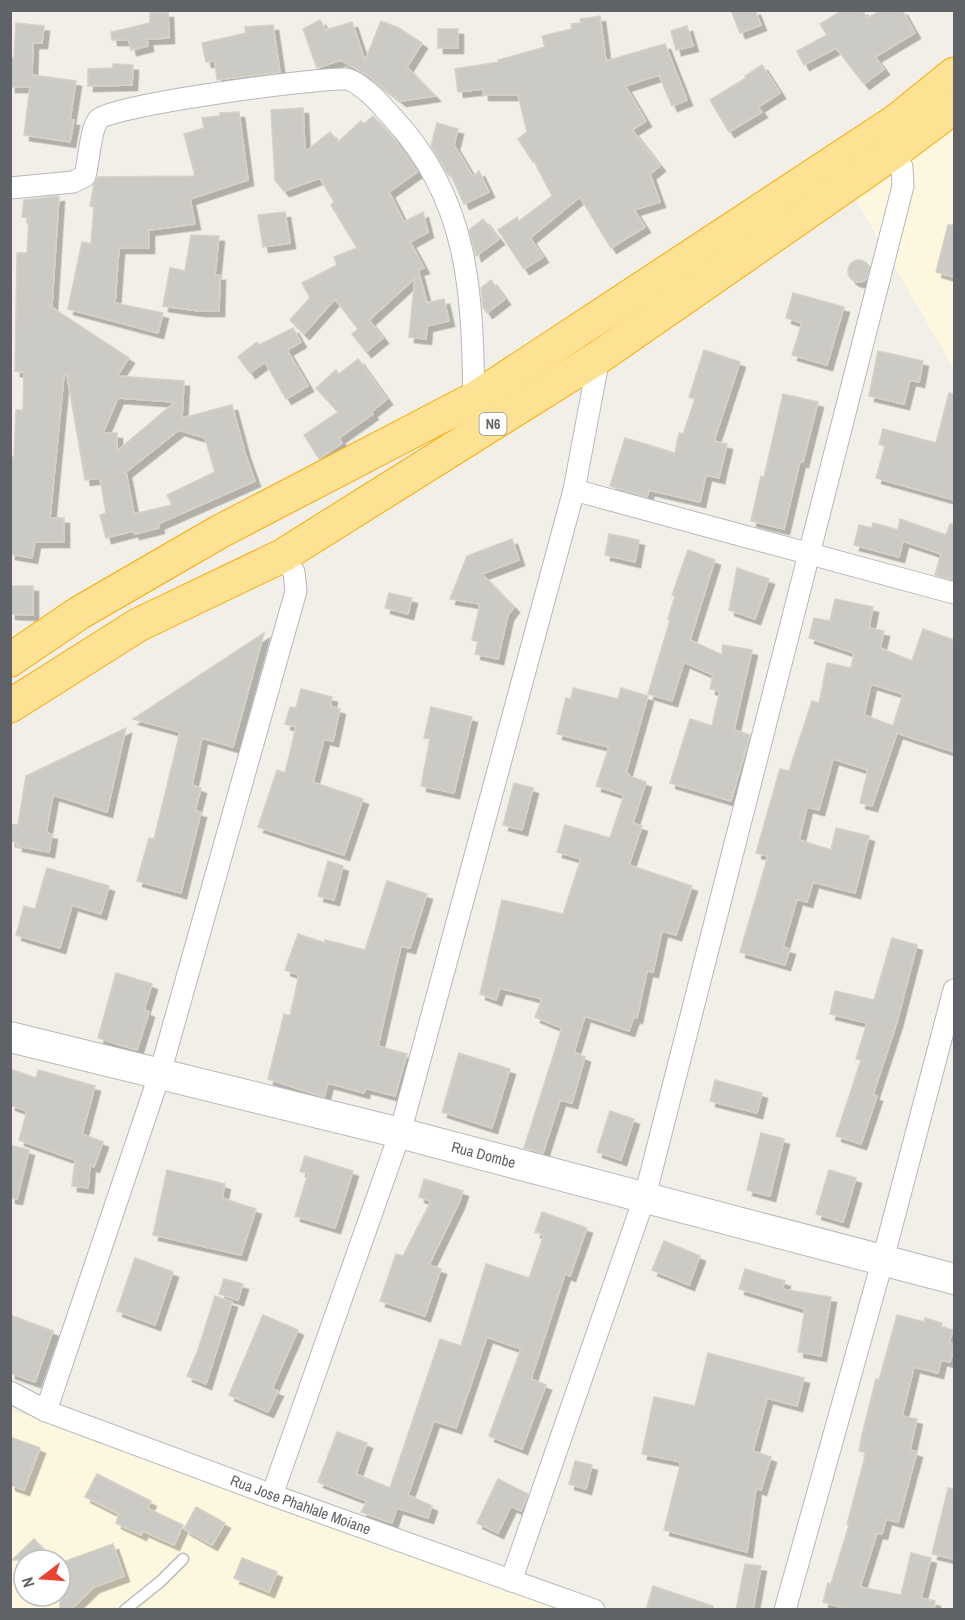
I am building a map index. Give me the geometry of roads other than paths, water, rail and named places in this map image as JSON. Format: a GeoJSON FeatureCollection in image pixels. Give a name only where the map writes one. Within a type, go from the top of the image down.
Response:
{"type":"FeatureCollection","features":[{"type":"Feature","properties":{"kind":"highway","name":"N6"},"geometry":{"type":"LineString","coordinates":[[10,660],[80,613],[219,532],[474,399],[896,121],[954,74]]}},
{"type":"Feature","properties":{"kind":"highway","name":"N6"},"geometry":{"type":"LineString","coordinates":[[10,706],[138,625],[282,556],[600,357],[894,152],[954,107]]}},
{"type":"Feature","properties":{"kind":"street"},"geometry":{"type":"LineString","coordinates":[[10,188],[73,182],[85,176],[90,160],[92,134],[98,119],[110,113],[152,104],[302,82],[348,79],[369,93],[408,134],[430,167],[451,212],[467,273],[472,320],[474,399]]}},
{"type":"Feature","properties":{"kind":"street"},"geometry":{"type":"LineString","coordinates":[[511,1581],[645,1196],[903,186],[902,167],[894,152]]}},
{"type":"Feature","properties":{"kind":"street"},"geometry":{"type":"LineString","coordinates":[[272,1495],[400,1133],[574,490],[600,357]]}},
{"type":"Feature","properties":{"kind":"street"},"geometry":{"type":"LineString","coordinates":[[574,490],[954,593]]}},
{"type":"Feature","properties":{"kind":"street"},"geometry":{"type":"LineString","coordinates":[[46,1410],[160,1073],[296,591],[294,572],[282,556]]}},
{"type":"Feature","properties":{"kind":"street"},"geometry":{"type":"LineString","coordinates":[[785,1610],[884,1259],[954,990]]}},
{"type":"Feature","properties":{"kind":"street","name":"Rua Dombe"},"geometry":{"type":"LineString","coordinates":[[10,1037],[400,1133],[954,1278]]}},
{"type":"Feature","properties":{"kind":"street","name":"Rua Jose Phahlale Moiane"},"geometry":{"type":"LineString","coordinates":[[10,1392],[46,1410],[272,1495],[594,1610]]}},
{"type":"Feature","properties":{"kind":"lane"},"geometry":{"type":"LineString","coordinates":[[125,1610],[161,1581],[183,1559]]}}]}
